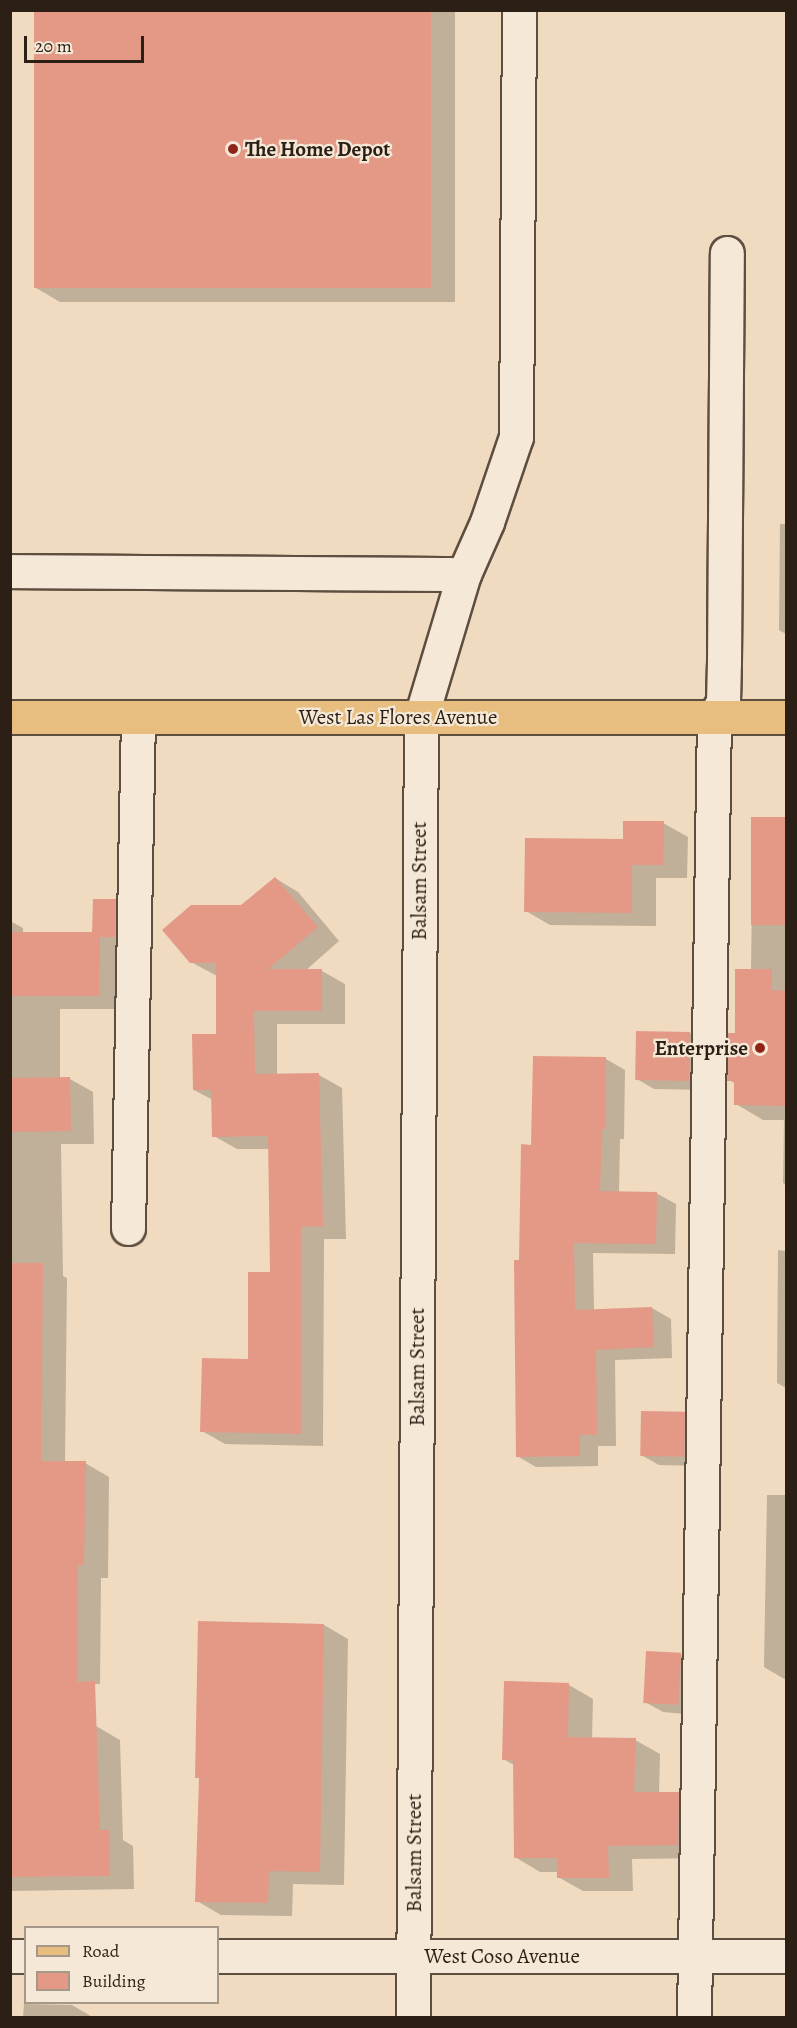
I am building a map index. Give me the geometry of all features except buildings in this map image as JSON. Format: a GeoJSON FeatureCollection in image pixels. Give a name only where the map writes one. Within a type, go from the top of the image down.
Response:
{"type":"FeatureCollection","features":[{"type":"Feature","properties":{"kind":"main road","name":"West Las Flores Avenue"},"geometry":{"type":"LineString","coordinates":[[10,717],[786,717]]}},
{"type":"Feature","properties":{"kind":"street","name":"Balsam Street"},"geometry":{"type":"LineString","coordinates":[[413,2018],[421,717],[464,574],[487,522],[516,437],[519,10]]}},
{"type":"Feature","properties":{"kind":"street"},"geometry":{"type":"LineString","coordinates":[[694,2018],[714,717],[723,702],[724,672],[727,253]]}},
{"type":"Feature","properties":{"kind":"street"},"geometry":{"type":"LineString","coordinates":[[10,571],[464,574]]}},
{"type":"Feature","properties":{"kind":"street"},"geometry":{"type":"LineString","coordinates":[[128,1228],[138,717]]}},
{"type":"Feature","properties":{"kind":"street","name":"West Coso Avenue"},"geometry":{"type":"LineString","coordinates":[[219,1956],[786,1956]]}},
{"type":"Feature","properties":{"kind":"place","name":"The Home Depot"},"geometry":{"type":"Point","coordinates":[233,149]}},
{"type":"Feature","properties":{"kind":"place","name":"Enterprise"},"geometry":{"type":"Point","coordinates":[760,1048]}}]}
